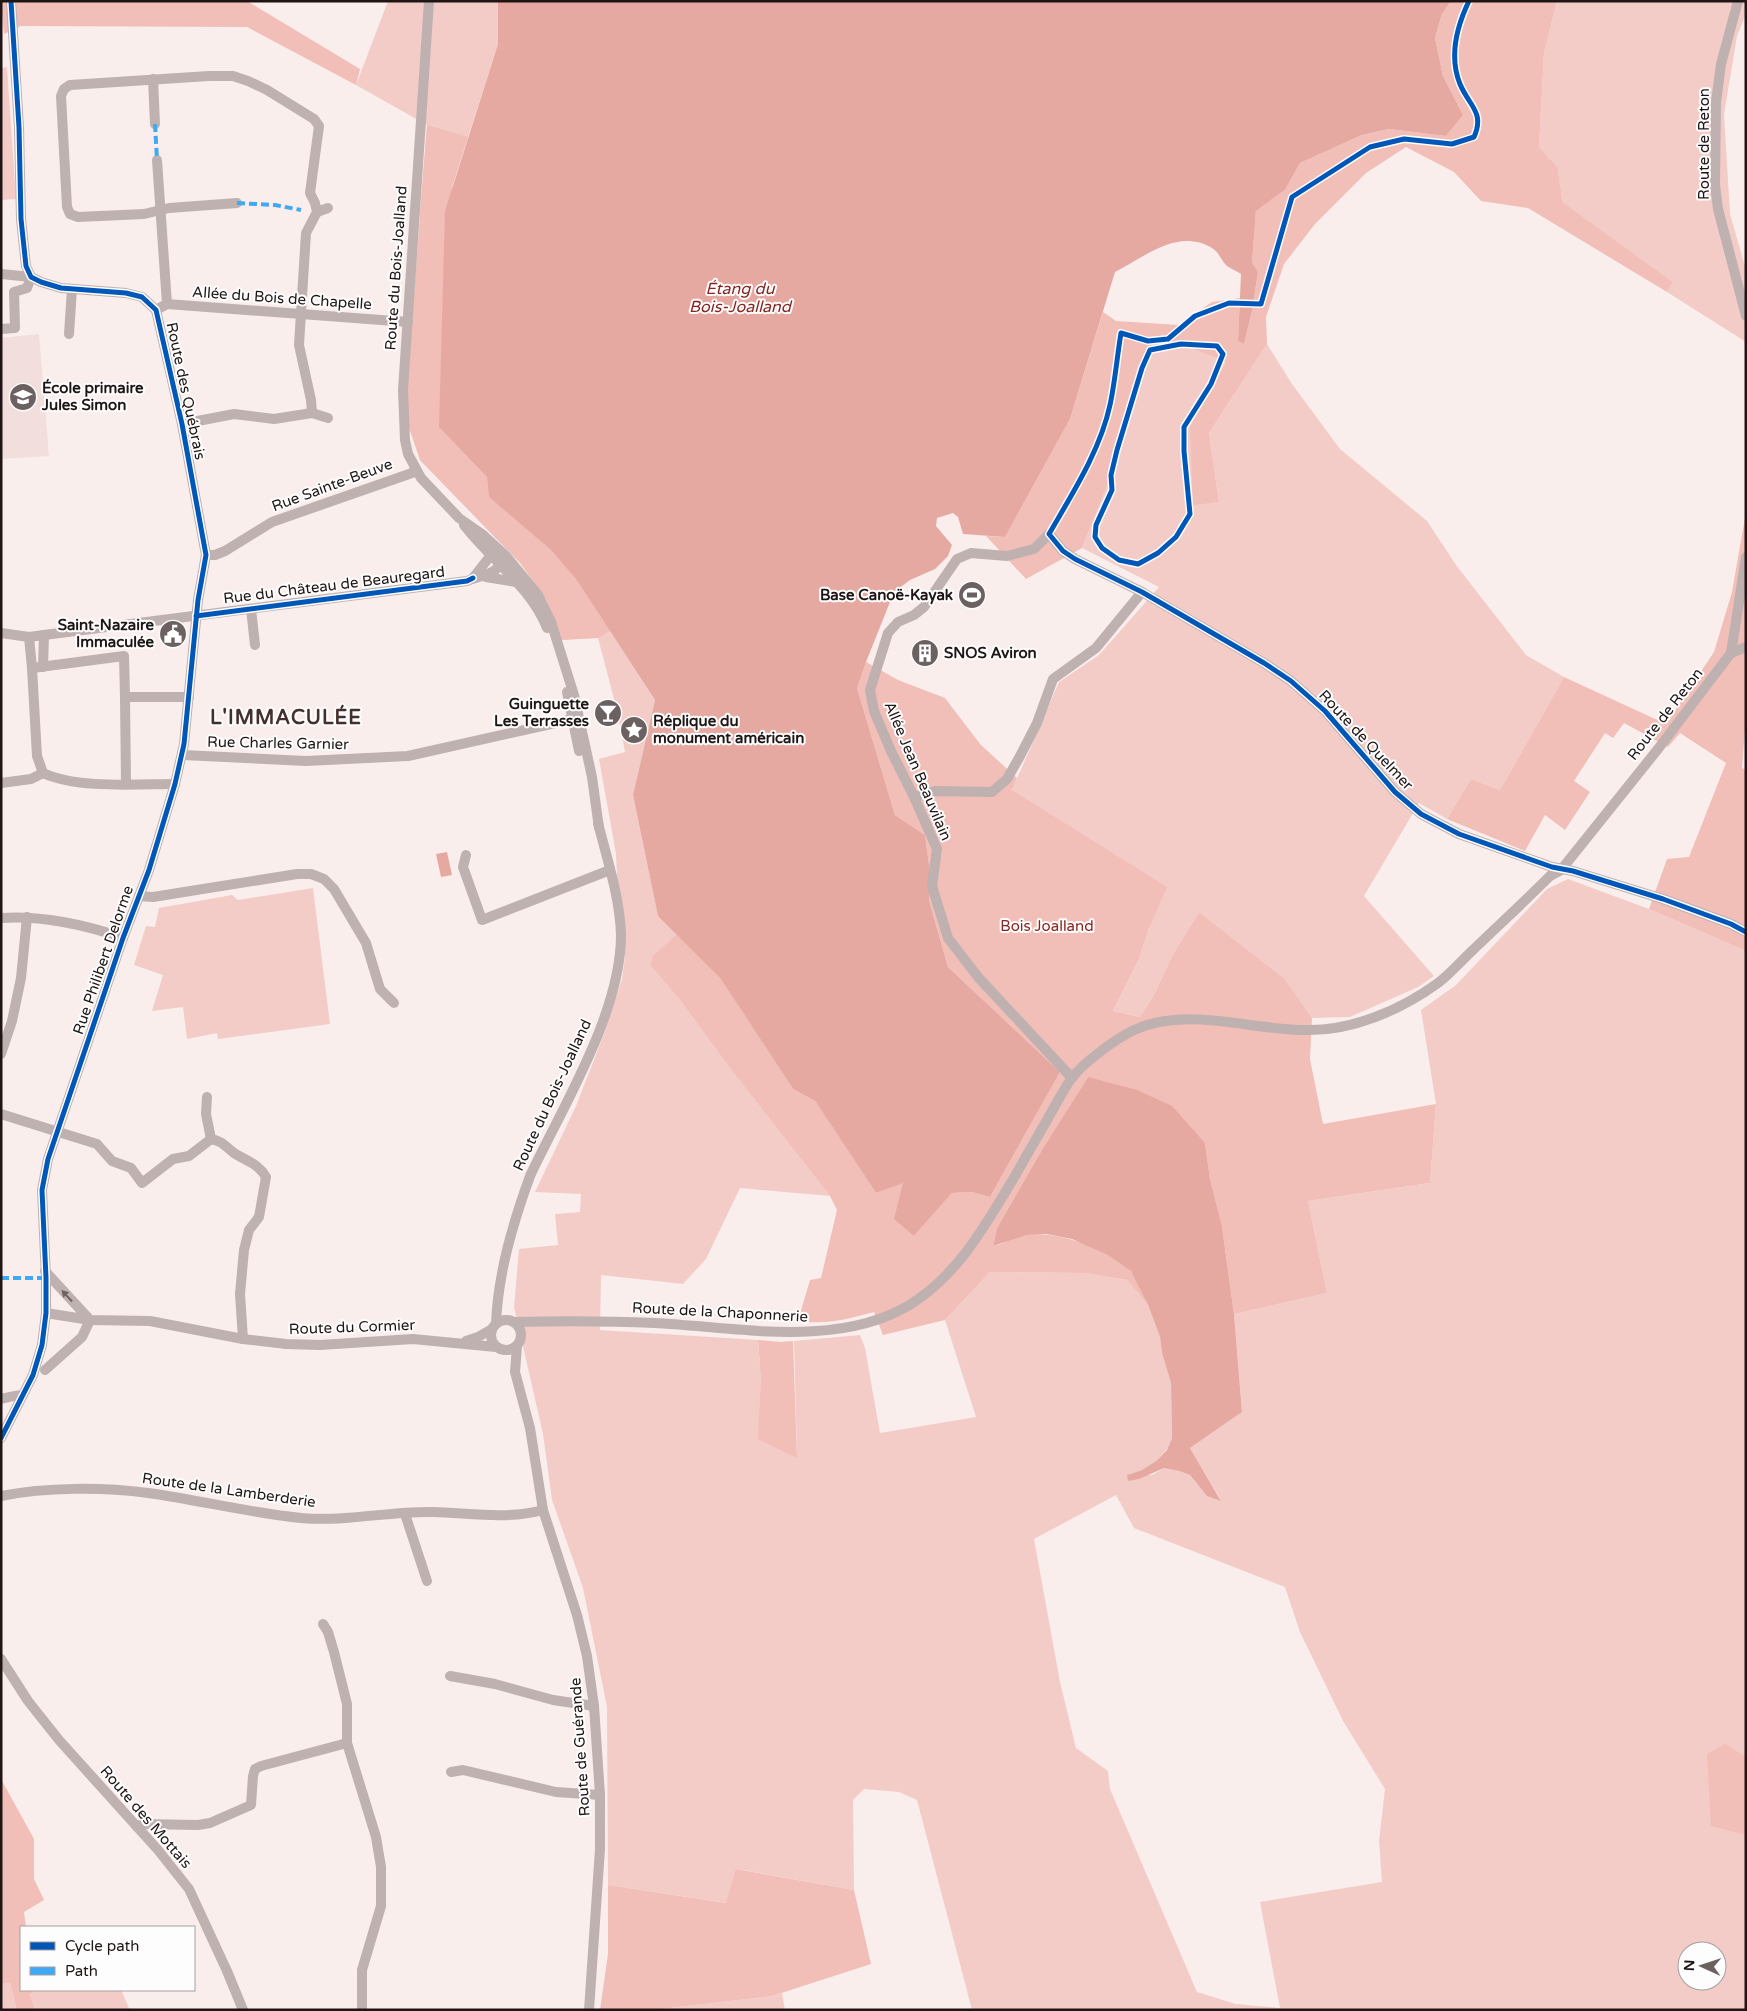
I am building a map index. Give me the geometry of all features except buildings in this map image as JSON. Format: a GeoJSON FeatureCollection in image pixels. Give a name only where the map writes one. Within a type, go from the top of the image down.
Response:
{"type":"FeatureCollection","features":[{"type":"Feature","properties":{"kind":"street"},"geometry":{"type":"LineString","coordinates":[[11,1],[19,127],[21,219],[26,266],[31,277],[27,288],[14,292]]}},
{"type":"Feature","properties":{"kind":"street","name":"Route du Bois-Joalland"},"geometry":{"type":"LineString","coordinates":[[429,1],[403,390],[403,422],[408,454],[415,469],[435,494],[492,556]]}},
{"type":"Feature","properties":{"kind":"street","name":"Route de Reton"},"geometry":{"type":"LineString","coordinates":[[1738,1],[1721,64],[1716,102],[1715,185],[1718,209],[1746,316]]}},
{"type":"Feature","properties":{"kind":"street"},"geometry":{"type":"LineString","coordinates":[[237,203],[169,208],[144,214],[78,217],[70,214],[66,207],[61,96],[64,89],[70,85],[233,76],[267,90],[314,119],[319,126],[310,194],[317,212],[306,233],[299,345],[312,413]]}},
{"type":"Feature","properties":{"kind":"street"},"geometry":{"type":"LineString","coordinates":[[154,79],[155,124]]}},
{"type":"Feature","properties":{"kind":"street"},"geometry":{"type":"LineString","coordinates":[[156,310],[167,304],[157,160]]}},
{"type":"Feature","properties":{"kind":"street"},"geometry":{"type":"LineString","coordinates":[[317,212],[328,208]]}},
{"type":"Feature","properties":{"kind":"street","name":"Route des Québrais"},"geometry":{"type":"LineString","coordinates":[[1,274],[31,277],[41,282],[72,289],[126,293],[142,298],[156,310],[182,424],[206,555],[196,616]]}},
{"type":"Feature","properties":{"kind":"street"},"geometry":{"type":"LineString","coordinates":[[1,329],[15,328],[14,276]]}},
{"type":"Feature","properties":{"kind":"street"},"geometry":{"type":"LineString","coordinates":[[70,334],[72,289]]}},
{"type":"Feature","properties":{"kind":"street","name":"Allée du Bois de Chapelle"},"geometry":{"type":"LineString","coordinates":[[167,304],[408,322]]}},
{"type":"Feature","properties":{"kind":"street"},"geometry":{"type":"LineString","coordinates":[[182,424],[234,414],[274,419],[312,413],[328,418]]}},
{"type":"Feature","properties":{"kind":"street","name":"Rue Sainte-Beuve"},"geometry":{"type":"LineString","coordinates":[[206,555],[215,555],[225,551],[272,522],[412,473],[415,469]]}},
{"type":"Feature","properties":{"kind":"street","name":"Route du Bois-Joalland"},"geometry":{"type":"LineString","coordinates":[[459,518],[482,534],[503,561],[538,595],[552,622],[574,695],[576,719],[617,903],[621,934],[618,970],[600,1030],[530,1176],[511,1235],[500,1285],[494,1327]]}},
{"type":"Feature","properties":{"kind":"street","name":"Route de Quelmer"},"geometry":{"type":"LineString","coordinates":[[1049,534],[1074,558],[1142,592],[1264,662],[1291,681],[1325,712],[1395,792],[1421,814],[1459,834],[1561,870],[1573,871],[1663,899],[1731,924],[1746,932]]}},
{"type":"Feature","properties":{"kind":"street","name":"Allée Jean Beauvilain"},"geometry":{"type":"LineString","coordinates":[[1049,534],[1034,549],[1007,556],[971,553],[957,559],[924,606],[914,615],[898,622],[888,633],[870,690],[874,712],[890,751],[914,797],[937,849],[932,886],[948,938],[978,977],[1072,1078]]}},
{"type":"Feature","properties":{"kind":"street"},"geometry":{"type":"LineString","coordinates":[[473,578],[492,556],[498,555],[503,561],[486,577]]}},
{"type":"Feature","properties":{"kind":"street","name":"Route de Reton"},"geometry":{"type":"LineString","coordinates":[[1072,1078],[1105,1048],[1133,1031],[1155,1023],[1179,1019],[1305,1030],[1337,1028],[1386,1012],[1414,999],[1440,982],[1550,876],[1561,870],[1658,749],[1731,652],[1746,557]]}},
{"type":"Feature","properties":{"kind":"street","name":"Rue du Château de Beauregard"},"geometry":{"type":"LineString","coordinates":[[1,633],[29,637],[467,581],[473,578],[486,577],[521,580]]}},
{"type":"Feature","properties":{"kind":"street"},"geometry":{"type":"LineString","coordinates":[[914,797],[935,791],[992,792],[1007,779],[1037,723],[1053,679],[1096,648],[1142,592]]}},
{"type":"Feature","properties":{"kind":"street"},"geometry":{"type":"LineString","coordinates":[[251,609],[255,645]]}},
{"type":"Feature","properties":{"kind":"street","name":"Rue Philibert Delorme"},"geometry":{"type":"LineString","coordinates":[[1,1438],[33,1374],[42,1345],[46,1313],[46,1271],[42,1190],[48,1159],[123,938],[149,870],[183,755],[196,616]]}},
{"type":"Feature","properties":{"kind":"street"},"geometry":{"type":"LineString","coordinates":[[44,635],[38,668],[36,756],[43,773],[53,778],[96,784],[175,784]]}},
{"type":"Feature","properties":{"kind":"street"},"geometry":{"type":"LineString","coordinates":[[29,637],[38,668]]}},
{"type":"Feature","properties":{"kind":"street"},"geometry":{"type":"LineString","coordinates":[[1731,652],[1746,648]]}},
{"type":"Feature","properties":{"kind":"street"},"geometry":{"type":"LineString","coordinates":[[38,668],[124,656],[126,783]]}},
{"type":"Feature","properties":{"kind":"street"},"geometry":{"type":"LineString","coordinates":[[125,697],[189,697]]}},
{"type":"Feature","properties":{"kind":"street","name":"Route du Bois-Joalland"},"geometry":{"type":"LineString","coordinates":[[576,719],[586,750],[599,828]]}},
{"type":"Feature","properties":{"kind":"street","name":"Rue Charles Garnier"},"geometry":{"type":"LineString","coordinates":[[183,755],[306,762],[408,756],[576,719]]}},
{"type":"Feature","properties":{"kind":"street"},"geometry":{"type":"LineString","coordinates":[[1,782],[31,779],[43,773]]}},
{"type":"Feature","properties":{"kind":"street"},"geometry":{"type":"LineString","coordinates":[[466,855],[463,867],[482,920],[610,870]]}},
{"type":"Feature","properties":{"kind":"street"},"geometry":{"type":"LineString","coordinates":[[138,896],[153,898],[297,874],[311,874],[324,879],[334,889],[366,943],[380,989],[394,1003]]}},
{"type":"Feature","properties":{"kind":"street"},"geometry":{"type":"LineString","coordinates":[[1,918],[27,917],[105,932],[123,938]]}},
{"type":"Feature","properties":{"kind":"street"},"geometry":{"type":"LineString","coordinates":[[1,1054],[12,1021],[21,978],[27,917]]}},
{"type":"Feature","properties":{"kind":"street","name":"Route de la Chaponnerie"},"geometry":{"type":"LineString","coordinates":[[511,1321],[654,1323],[786,1332],[823,1331],[854,1326],[886,1316],[909,1305],[935,1286],[954,1268],[996,1207],[1072,1078]]}},
{"type":"Feature","properties":{"kind":"street"},"geometry":{"type":"LineString","coordinates":[[207,1097],[206,1114],[210,1140]]}},
{"type":"Feature","properties":{"kind":"street"},"geometry":{"type":"LineString","coordinates":[[1,1114],[97,1144],[112,1161],[131,1168],[142,1183],[172,1159],[188,1156],[210,1140],[221,1141],[236,1154],[255,1163],[266,1176],[259,1218],[249,1230],[244,1250],[240,1294],[243,1339]]}},
{"type":"Feature","properties":{"kind":"street"},"geometry":{"type":"LineString","coordinates":[[45,1370],[82,1336],[90,1320],[46,1271]]}},
{"type":"Feature","properties":{"kind":"street","name":"Route du Bois-Joalland"},"geometry":{"type":"LineString","coordinates":[[500,1285],[504,1310],[511,1321]]}},
{"type":"Feature","properties":{"kind":"street","name":"Route du Cormier"},"geometry":{"type":"LineString","coordinates":[[46,1313],[90,1320],[150,1321],[243,1339],[286,1344],[320,1345],[413,1339],[462,1342],[499,1348]]}},
{"type":"Feature","properties":{"kind":"street"},"geometry":{"type":"LineString","coordinates":[[462,1342],[478,1337],[500,1321],[511,1321],[520,1328],[519,1342]]}},
{"type":"Feature","properties":{"kind":"street"},"geometry":{"type":"LineString","coordinates":[[494,1327],[491,1339],[499,1348],[512,1350],[526,1333],[548,1321]]}},
{"type":"Feature","properties":{"kind":"street","name":"Route de Guérande"},"geometry":{"type":"LineString","coordinates":[[515,1372],[519,1342]]}},
{"type":"Feature","properties":{"kind":"street","name":"Route de Guérande"},"geometry":{"type":"LineString","coordinates":[[499,1348],[515,1372],[530,1428],[543,1510],[577,1615],[587,1656],[594,1706],[600,1795],[600,1849],[589,2010]]}},
{"type":"Feature","properties":{"kind":"street"},"geometry":{"type":"LineString","coordinates":[[1,1399],[23,1396]]}},
{"type":"Feature","properties":{"kind":"street","name":"Route de la Lamberderie"},"geometry":{"type":"LineString","coordinates":[[1,1496],[27,1491],[105,1490],[146,1493],[303,1518],[432,1512],[509,1516],[543,1510]]}},
{"type":"Feature","properties":{"kind":"street"},"geometry":{"type":"LineString","coordinates":[[405,1514],[427,1581]]}},
{"type":"Feature","properties":{"kind":"street"},"geometry":{"type":"LineString","coordinates":[[323,1624],[328,1632],[347,1704],[347,1743],[376,1837],[381,1866],[381,1906],[362,1970],[362,2010]]}},
{"type":"Feature","properties":{"kind":"street","name":"Route des Mottais"},"geometry":{"type":"LineString","coordinates":[[1,1659],[28,1701],[59,1740],[158,1850],[189,1889],[243,2010]]}},
{"type":"Feature","properties":{"kind":"street"},"geometry":{"type":"LineString","coordinates":[[450,1676],[495,1684],[552,1700],[594,1706]]}},
{"type":"Feature","properties":{"kind":"street"},"geometry":{"type":"LineString","coordinates":[[137,1827],[142,1824],[198,1825],[210,1823],[251,1805],[253,1776],[256,1769],[261,1766],[347,1743]]}},
{"type":"Feature","properties":{"kind":"street"},"geometry":{"type":"LineString","coordinates":[[451,1772],[463,1770],[556,1792],[600,1795]]}},
{"type":"Feature","properties":{"kind":"shaded area"},"geometry":{"type":"Polygon","coordinates":[[[388,1],[498,1],[498,44],[452,187],[576,579],[655,700],[633,795],[658,915],[720,978],[653,957],[650,965],[680,1000],[732,1071],[830,1196],[740,1188],[706,1259],[683,1284],[601,1275],[600,1330],[758,1340],[761,1381],[797,1458],[794,1341],[860,1335],[865,1348],[880,1433],[976,1417],[945,1320],[990,1272],[1085,1273],[1127,1280],[1148,1305],[1160,1337],[1162,1353],[1171,1383],[1172,1438],[1167,1449],[1156,1461],[1142,1470],[1127,1475],[1152,1475],[1164,1468],[1179,1471],[1190,1475],[1198,1485],[1221,1500],[1190,1448],[1242,1412],[1234,1314],[1327,1293],[1308,1201],[1430,1183],[1436,1104],[1421,1010],[1456,985],[1547,889],[1568,879],[1649,909],[1746,951],[1746,2010],[972,2010],[917,1800],[899,1792],[864,1789],[853,1800],[854,1890],[737,1869],[727,1903],[608,1885],[607,1707],[583,1588],[552,1500],[543,1434],[514,1307],[519,1249],[558,1245],[555,1214],[580,1212],[581,1194],[535,1192],[576,1106],[604,1034],[622,979],[625,957],[614,881],[617,874],[616,854],[599,759],[625,752],[618,714],[598,638],[559,640],[547,601],[521,564],[420,460],[420,210],[427,125],[356,85],[388,1]],[[1116,1495],[1034,1539],[1060,1682],[1076,1748],[1108,1771],[1110,1789],[1197,1992],[1236,2004],[1280,2008],[1260,1902],[1382,1882],[1379,1841],[1385,1789],[1343,1721],[1300,1632],[1285,1587],[1134,1528],[1116,1495]]]}},
{"type":"Feature","properties":{"kind":"shaded area"},"geometry":{"type":"Polygon","coordinates":[[[1557,1],[1746,1],[1746,14],[1737,36],[1724,114],[1730,214],[1746,270],[1746,342],[1667,292],[1673,282],[1561,202],[1558,168],[1539,147],[1544,53],[1557,1]]]}},
{"type":"Feature","properties":{"kind":"shaded area"},"geometry":{"type":"Polygon","coordinates":[[[7,67],[16,199],[1,200],[1,68],[7,67]]]}},
{"type":"Feature","properties":{"kind":"shaded area","name":"École primaire Jules Simon"},"geometry":{"type":"Polygon","coordinates":[[[39,334],[49,456],[1,459],[1,338],[39,334]]]}},
{"type":"Feature","properties":{"kind":"shaded area"},"geometry":{"type":"Polygon","coordinates":[[[1267,344],[1292,384],[1340,449],[1427,521],[1456,565],[1526,655],[1564,677],[1500,790],[1471,779],[1447,819],[1419,803],[1364,896],[1434,976],[1418,987],[1350,1017],[1312,1018],[1285,979],[1199,912],[1173,954],[1155,993],[1140,1017],[1113,1011],[1139,959],[1149,928],[1012,790],[1059,682],[1099,655],[1159,587],[1082,548],[1115,466],[1150,349],[1183,345],[1226,362],[1190,426],[1219,502],[1209,433],[1267,344]]]}},
{"type":"Feature","properties":{"kind":"shaded area"},"geometry":{"type":"Polygon","coordinates":[[[313,888],[330,1024],[218,1039],[217,1033],[187,1039],[183,1007],[152,1011],[163,975],[134,965],[146,926],[155,927],[159,908],[232,895],[238,900],[313,888]]]}},
{"type":"Feature","properties":{"kind":"shaded area"},"geometry":{"type":"Polygon","coordinates":[[[10,1983],[17,2010],[1,2010],[1,1984],[10,1983]]]}},
{"type":"Feature","properties":{"kind":"shaded area"},"geometry":{"type":"Polygon","coordinates":[[[34,1991],[121,1991],[130,2010],[35,2010],[30,1994],[34,1991]]]}},
{"type":"Feature","properties":{"kind":"shaded area"},"geometry":{"type":"Polygon","coordinates":[[[782,1993],[785,2010],[652,2010],[772,1996],[782,1993]]]}},
{"type":"Feature","properties":{"kind":"green space"},"geometry":{"type":"Polygon","coordinates":[[[1,1],[247,1],[360,69],[356,85],[247,27],[21,26],[4,34],[1,1]]]}},
{"type":"Feature","properties":{"kind":"green space"},"geometry":{"type":"Polygon","coordinates":[[[1451,1],[1557,1],[1544,53],[1539,147],[1558,168],[1562,202],[1673,282],[1667,292],[1528,208],[1481,201],[1454,172],[1406,147],[1366,173],[1315,224],[1284,264],[1266,317],[1267,344],[1209,433],[1219,502],[1193,505],[1190,426],[1226,362],[1183,345],[1151,349],[1115,466],[1082,548],[1026,579],[986,536],[1005,537],[1070,419],[1103,312],[1116,321],[1179,325],[1212,302],[1240,298],[1238,341],[1244,344],[1252,311],[1258,272],[1252,262],[1256,211],[1285,190],[1300,163],[1362,135],[1389,129],[1446,136],[1463,115],[1443,76],[1435,38],[1442,14],[1451,1]]]}},
{"type":"Feature","properties":{"kind":"green space"},"geometry":{"type":"Polygon","coordinates":[[[427,125],[468,137],[452,187],[439,427],[487,477],[489,497],[551,550],[576,579],[610,631],[598,638],[559,640],[547,601],[521,564],[420,460],[408,425],[408,372],[427,125]]]}},
{"type":"Feature","properties":{"kind":"green space"},"geometry":{"type":"Polygon","coordinates":[[[1746,512],[1746,716],[1742,768],[1746,770],[1746,951],[1649,909],[1667,859],[1689,857],[1726,763],[1680,733],[1668,747],[1624,723],[1613,738],[1605,733],[1574,781],[1590,792],[1565,830],[1545,815],[1525,851],[1447,819],[1471,779],[1500,790],[1564,677],[1666,724],[1714,652],[1732,592],[1746,512]]]}},
{"type":"Feature","properties":{"kind":"green space","name":"Bois Joalland"},"geometry":{"type":"Polygon","coordinates":[[[866,662],[898,680],[945,698],[980,744],[1017,778],[1012,790],[1167,887],[1149,928],[1139,959],[1113,1011],[1140,1017],[1155,993],[1173,954],[1199,912],[1285,979],[1312,1018],[1310,1059],[1323,1124],[1436,1104],[1430,1183],[1308,1201],[1327,1293],[1234,1314],[1222,1226],[1210,1179],[1205,1143],[1088,1077],[1043,1148],[997,1228],[993,1246],[1022,1236],[1038,1234],[1067,1238],[1096,1248],[1121,1262],[1130,1270],[1138,1282],[1148,1305],[1127,1280],[1085,1273],[990,1272],[945,1320],[883,1335],[874,1312],[828,1322],[798,1321],[810,1280],[821,1278],[837,1210],[830,1196],[732,1071],[680,1000],[650,965],[653,956],[677,934],[720,978],[793,1089],[815,1101],[876,1193],[904,1182],[914,1236],[952,1193],[972,1192],[990,1197],[1060,1072],[948,967],[929,900],[929,864],[925,835],[895,815],[857,688],[866,662]]]}},
{"type":"Feature","properties":{"kind":"green space"},"geometry":{"type":"Polygon","coordinates":[[[758,1340],[793,1341],[797,1458],[758,1439],[761,1381],[758,1340]]]}},
{"type":"Feature","properties":{"kind":"green space"},"geometry":{"type":"Polygon","coordinates":[[[1725,1744],[1746,1757],[1746,1835],[1711,1826],[1707,1754],[1725,1744]]]}},
{"type":"Feature","properties":{"kind":"green space"},"geometry":{"type":"Polygon","coordinates":[[[1,1779],[34,1839],[34,1879],[44,1900],[24,1912],[26,1926],[20,1926],[20,1991],[34,1991],[30,1994],[35,2010],[17,2010],[10,1983],[1,1984],[1,1779]]]}},
{"type":"Feature","properties":{"kind":"green space"},"geometry":{"type":"Polygon","coordinates":[[[736,1869],[854,1890],[871,1964],[772,1996],[652,2010],[600,2010],[608,1954],[608,1885],[726,1903],[736,1869]]]}},
{"type":"Feature","properties":{"kind":"water","name":"Étang du Bois-Joalland"},"geometry":{"type":"Polygon","coordinates":[[[498,1],[1451,1],[1442,14],[1435,38],[1443,76],[1463,115],[1446,136],[1389,129],[1362,135],[1300,163],[1285,190],[1256,211],[1252,262],[1258,272],[1252,311],[1244,344],[1238,341],[1241,274],[1227,266],[1212,248],[1187,241],[1162,246],[1115,272],[1070,419],[1005,537],[963,534],[958,517],[953,513],[937,518],[936,526],[952,545],[948,556],[935,569],[910,580],[894,592],[857,688],[895,815],[925,835],[929,864],[929,900],[948,967],[1060,1072],[990,1197],[972,1192],[952,1193],[914,1236],[894,1219],[903,1183],[876,1193],[815,1101],[793,1089],[720,978],[658,916],[633,795],[655,700],[576,579],[551,550],[489,497],[487,477],[439,427],[445,211],[498,44],[498,1]]]}},
{"type":"Feature","properties":{"kind":"water"},"geometry":{"type":"Polygon","coordinates":[[[447,852],[452,875],[441,877],[436,854],[447,852]]]}},
{"type":"Feature","properties":{"kind":"water"},"geometry":{"type":"Polygon","coordinates":[[[1088,1077],[1137,1090],[1172,1106],[1205,1143],[1210,1179],[1222,1226],[1234,1314],[1242,1412],[1190,1448],[1221,1501],[1207,1496],[1190,1475],[1179,1471],[1164,1468],[1139,1479],[1128,1481],[1127,1475],[1142,1470],[1156,1461],[1167,1450],[1172,1438],[1171,1383],[1162,1353],[1160,1337],[1148,1305],[1131,1271],[1108,1255],[1072,1239],[1046,1234],[1027,1235],[993,1246],[997,1228],[1043,1148],[1088,1077]]]}},
{"type":"Feature","properties":{"kind":"marked path"},"geometry":{"type":"LineString","coordinates":[[155,124],[157,160]]}},
{"type":"Feature","properties":{"kind":"marked path"},"geometry":{"type":"LineString","coordinates":[[237,203],[275,205],[301,210]]}},
{"type":"Feature","properties":{"kind":"marked path"},"geometry":{"type":"LineString","coordinates":[[1,1278],[46,1278]]}},
{"type":"Feature","properties":{"kind":"cycle path"},"geometry":{"type":"LineString","coordinates":[[1,1438],[33,1375],[42,1345],[46,1313],[42,1190],[48,1159],[123,938],[149,870],[175,784],[184,744],[198,600],[206,555],[182,424],[156,310],[142,297],[126,293],[61,288],[41,282],[31,277],[26,266],[21,219],[19,127],[11,1]]}},
{"type":"Feature","properties":{"kind":"cycle path"},"geometry":{"type":"LineString","coordinates":[[1469,1],[1458,31],[1455,63],[1460,84],[1477,115],[1478,121],[1474,137],[1452,144],[1404,139],[1370,147],[1292,197],[1261,304],[1229,303],[1195,316],[1168,339],[1148,341],[1121,333],[1110,405],[1099,439],[1076,488],[1049,534],[1063,551],[1075,559],[1142,592],[1264,663],[1291,681],[1325,711],[1395,792],[1421,814],[1459,834],[1552,867],[1573,871],[1663,899],[1731,924],[1746,932]]}},
{"type":"Feature","properties":{"kind":"cycle path"},"geometry":{"type":"LineString","coordinates":[[1181,344],[1217,346],[1223,354],[1211,384],[1184,427],[1184,451],[1190,514],[1176,537],[1158,553],[1138,564],[1119,560],[1102,548],[1095,537],[1096,525],[1112,490],[1111,475],[1117,450],[1142,368],[1150,350],[1181,344]]}},
{"type":"Feature","properties":{"kind":"cycle path"},"geometry":{"type":"LineString","coordinates":[[196,616],[467,581],[473,578]]}},
{"type":"Feature","properties":{"kind":"place","name":"École primaire Jules Simon"},"geometry":{"type":"Point","coordinates":[23,397]}},
{"type":"Feature","properties":{"kind":"place","name":"Base Canoë-Kayak"},"geometry":{"type":"Point","coordinates":[972,595]}},
{"type":"Feature","properties":{"kind":"place","name":"Saint-Nazaire Immaculée"},"geometry":{"type":"Point","coordinates":[173,634]}},
{"type":"Feature","properties":{"kind":"place","name":"SNOS Aviron"},"geometry":{"type":"Point","coordinates":[925,653]}},
{"type":"Feature","properties":{"kind":"place","name":"Guinguette Les Terrasses"},"geometry":{"type":"Point","coordinates":[608,713]}},
{"type":"Feature","properties":{"kind":"place","name":"Réplique du monument américain"},"geometry":{"type":"Point","coordinates":[634,730]}},
{"type":"Feature","properties":{"kind":"district","name":"L'IMMACULÉE"},"geometry":{"type":"Point","coordinates":[286,717]}}]}
